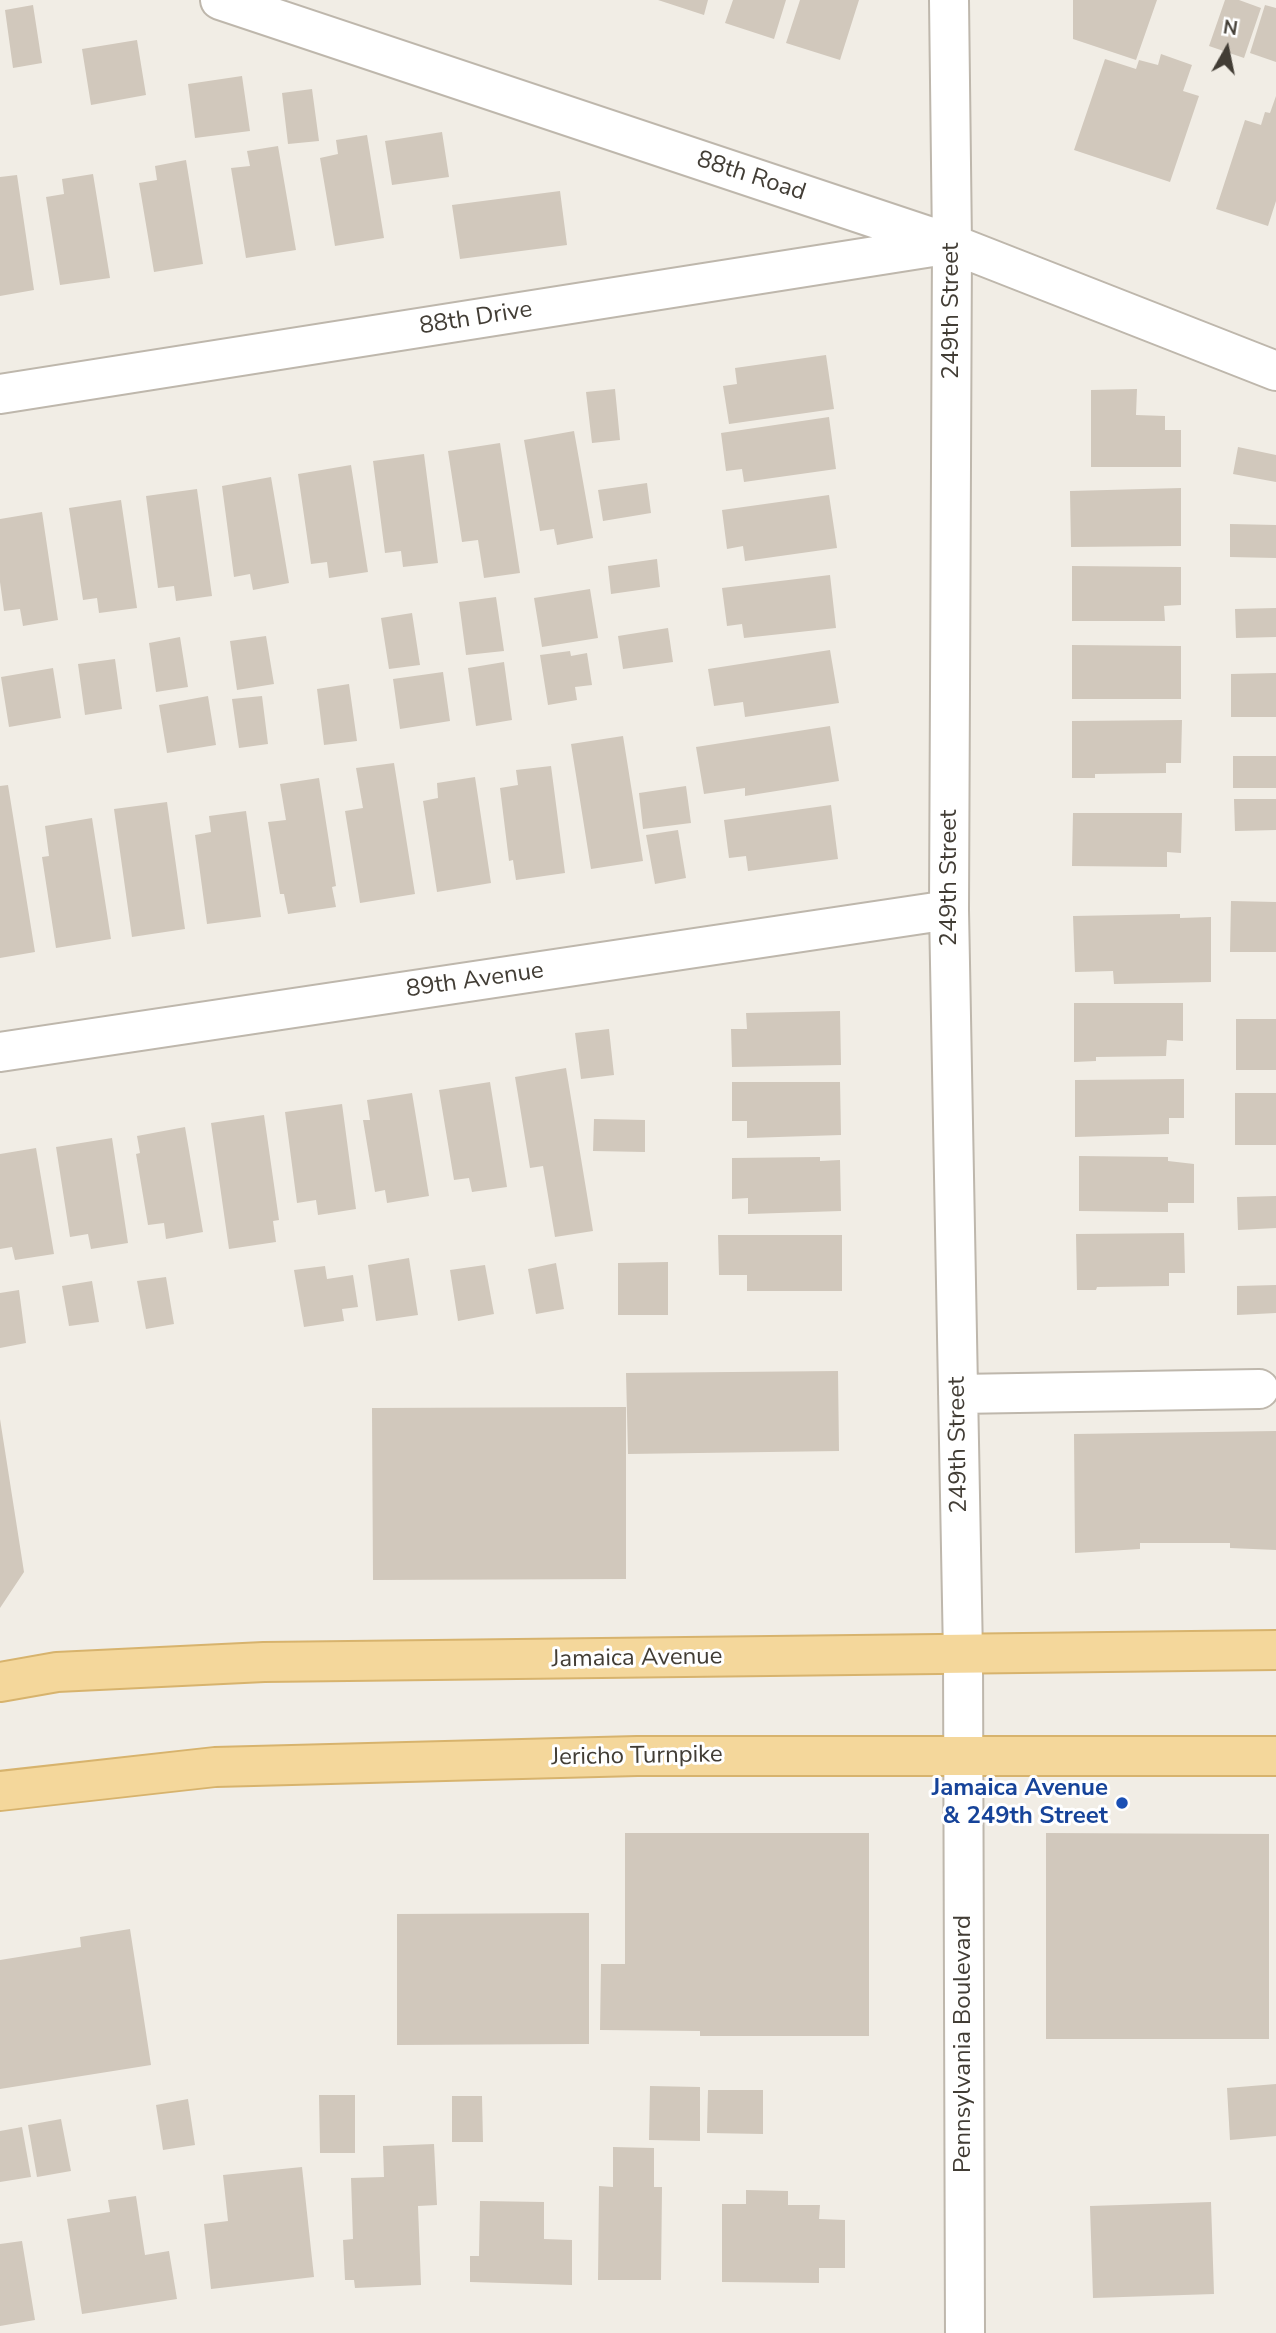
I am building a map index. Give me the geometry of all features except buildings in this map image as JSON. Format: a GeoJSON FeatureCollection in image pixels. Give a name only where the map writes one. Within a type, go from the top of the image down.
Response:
{"type":"FeatureCollection","features":[{"type":"Feature","properties":{"kind":"main road","name":"Jamaica Avenue"},"geometry":{"type":"LineString","coordinates":[[0,1682],[57,1672],[264,1662],[963,1656],[1276,1650]]}},
{"type":"Feature","properties":{"kind":"main road","name":"Jericho Turnpike"},"geometry":{"type":"LineString","coordinates":[[0,1791],[215,1767],[637,1756],[1276,1756]]}},
{"type":"Feature","properties":{"kind":"street","name":"88th Road"},"geometry":{"type":"LineString","coordinates":[[220,0],[952,244],[1276,371]]}},
{"type":"Feature","properties":{"kind":"street","name":"249th Street"},"geometry":{"type":"LineString","coordinates":[[949,0],[952,244],[949,910],[964,1756]]}},
{"type":"Feature","properties":{"kind":"street","name":"88th Drive"},"geometry":{"type":"LineString","coordinates":[[0,394],[952,244]]}},
{"type":"Feature","properties":{"kind":"street","name":"89th Avenue"},"geometry":{"type":"LineString","coordinates":[[0,1052],[949,910]]}},
{"type":"Feature","properties":{"kind":"street"},"geometry":{"type":"LineString","coordinates":[[958,1394],[1259,1389]]}},
{"type":"Feature","properties":{"kind":"street","name":"Pennsylvania Boulevard"},"geometry":{"type":"LineString","coordinates":[[964,1756],[965,2333]]}},
{"type":"Feature","properties":{"kind":"place","name":"Jamaica Avenue & 249th Street"},"geometry":{"type":"Point","coordinates":[1122,1803]}}]}
